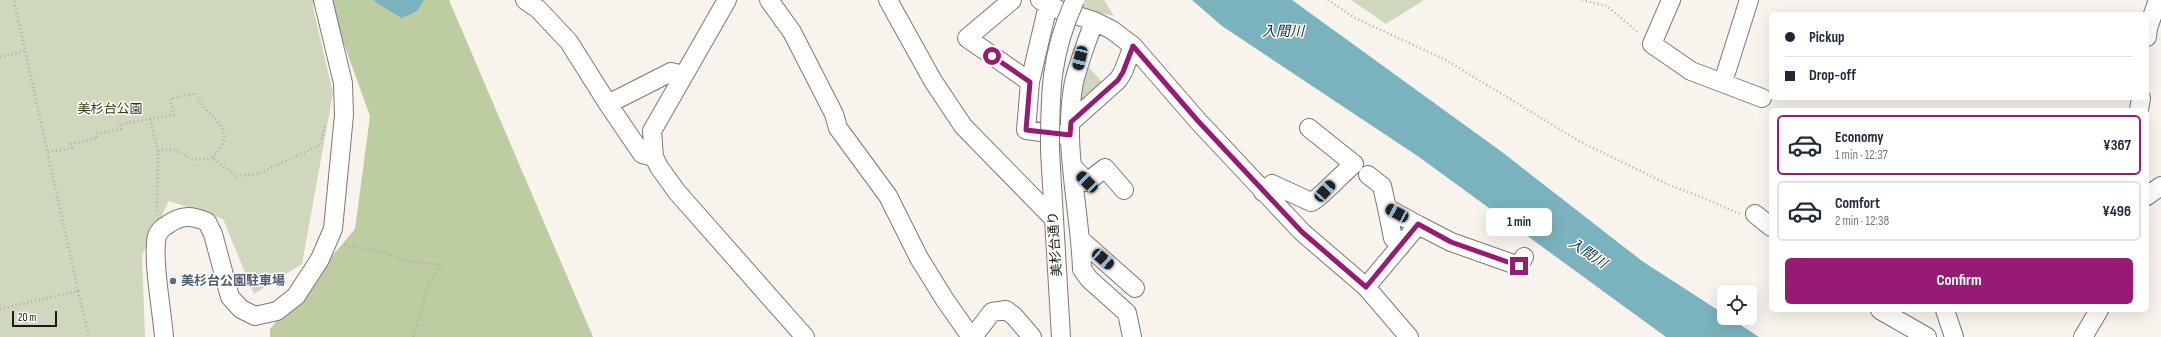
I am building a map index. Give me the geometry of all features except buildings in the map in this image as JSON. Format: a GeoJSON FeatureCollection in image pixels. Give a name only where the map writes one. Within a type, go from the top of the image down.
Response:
{"type":"FeatureCollection","features":[{"type":"Feature","properties":{"kind":"street"},"geometry":{"type":"LineString","coordinates":[[164,337],[156,250],[157,234],[164,226],[179,217],[190,216],[207,222],[213,234],[230,297],[241,309],[255,316],[277,311],[296,296],[320,259],[333,229],[344,115],[343,83],[322,0]]}},
{"type":"Feature","properties":{"kind":"street"},"geometry":{"type":"LineString","coordinates":[[524,0],[538,9],[569,42],[642,154],[654,157]]}},
{"type":"Feature","properties":{"kind":"street"},"geometry":{"type":"LineString","coordinates":[[727,0],[652,131],[654,157],[659,167],[677,192],[805,337]]}},
{"type":"Feature","properties":{"kind":"street"},"geometry":{"type":"LineString","coordinates":[[770,0],[792,32],[834,114],[838,128],[888,196],[919,258],[945,300],[972,337],[992,312],[1006,310],[1014,316],[1032,337]]}},
{"type":"Feature","properties":{"kind":"street"},"geometry":{"type":"LineString","coordinates":[[888,0],[933,81],[959,121],[1053,218]]}},
{"type":"Feature","properties":{"kind":"street"},"geometry":{"type":"LineString","coordinates":[[1012,0],[967,38],[1030,82]]}},
{"type":"Feature","properties":{"kind":"street","name":"美杉台通り"},"geometry":{"type":"LineString","coordinates":[[1061,337],[1053,218],[1050,151],[1050,98],[1054,60],[1065,24],[1075,0]]}},
{"type":"Feature","properties":{"kind":"street"},"geometry":{"type":"LineString","coordinates":[[1671,0],[1652,44],[1691,71],[1762,98]]}},
{"type":"Feature","properties":{"kind":"street"},"geometry":{"type":"LineString","coordinates":[[1723,82],[1749,0]]}},
{"type":"Feature","properties":{"kind":"street"},"geometry":{"type":"LineString","coordinates":[[2149,25],[2158,0]]}},
{"type":"Feature","properties":{"kind":"street"},"geometry":{"type":"LineString","coordinates":[[1133,46],[1123,72],[1118,80],[1071,128],[1026,130],[1030,82],[1044,3],[1094,21],[1112,30],[1133,46],[1198,121],[1302,232],[1366,287],[1408,337]]}},
{"type":"Feature","properties":{"kind":"street"},"geometry":{"type":"LineString","coordinates":[[1094,21],[1080,58],[1075,78],[1071,128],[1073,167],[1081,240],[1082,269],[1089,279],[1127,313],[1132,337]]}},
{"type":"Feature","properties":{"kind":"street"},"geometry":{"type":"LineString","coordinates":[[608,104],[671,72],[683,75]]}},
{"type":"Feature","properties":{"kind":"street"},"geometry":{"type":"LineString","coordinates":[[1263,192],[1272,184],[1311,202],[1316,201],[1334,181],[1354,164],[1309,128]]}},
{"type":"Feature","properties":{"kind":"street"},"geometry":{"type":"LineString","coordinates":[[1073,167],[1087,182],[1105,168],[1124,190]]}},
{"type":"Feature","properties":{"kind":"street"},"geometry":{"type":"LineString","coordinates":[[1368,175],[1382,186],[1393,238],[1400,247]]}},
{"type":"Feature","properties":{"kind":"street"},"geometry":{"type":"LineString","coordinates":[[2149,195],[2161,186]]}},
{"type":"Feature","properties":{"kind":"street"},"geometry":{"type":"LineString","coordinates":[[1387,208],[1418,224],[1454,235],[1519,266],[1524,256]]}},
{"type":"Feature","properties":{"kind":"street"},"geometry":{"type":"LineString","coordinates":[[1755,214],[1769,225]]}},
{"type":"Feature","properties":{"kind":"street"},"geometry":{"type":"LineString","coordinates":[[1366,287],[1418,224]]}},
{"type":"Feature","properties":{"kind":"street"},"geometry":{"type":"LineString","coordinates":[[1081,240],[1136,288]]}},
{"type":"Feature","properties":{"kind":"street"},"geometry":{"type":"LineString","coordinates":[[1883,312],[1927,337]]}},
{"type":"Feature","properties":{"kind":"street"},"geometry":{"type":"LineString","coordinates":[[1946,312],[1954,337]]}},
{"type":"Feature","properties":{"kind":"street"},"geometry":{"type":"LineString","coordinates":[[2082,337],[2098,312]]}},
{"type":"Feature","properties":{"kind":"path"},"geometry":{"type":"LineString","coordinates":[[14,0],[89,337]]}},
{"type":"Feature","properties":{"kind":"path"},"geometry":{"type":"LineString","coordinates":[[1328,0],[1355,18],[1446,60],[1579,141],[1667,184],[1746,217],[1755,214]]}},
{"type":"Feature","properties":{"kind":"path"},"geometry":{"type":"LineString","coordinates":[[1582,0],[1607,6],[1652,44]]}},
{"type":"Feature","properties":{"kind":"path"},"geometry":{"type":"LineString","coordinates":[[0,57],[25,51]]}},
{"type":"Feature","properties":{"kind":"path"},"geometry":{"type":"LineString","coordinates":[[48,152],[72,148],[71,144],[97,138],[96,134],[121,129],[120,124],[174,115],[170,99],[196,93],[200,102],[218,120],[223,129],[224,141],[220,150],[212,158],[193,160],[177,150],[170,148],[158,151]]}},
{"type":"Feature","properties":{"kind":"path"},"geometry":{"type":"LineString","coordinates":[[150,119],[158,151],[157,234]]}},
{"type":"Feature","properties":{"kind":"path"},"geometry":{"type":"LineString","coordinates":[[212,158],[237,176],[258,174],[320,145],[327,120]]}},
{"type":"Feature","properties":{"kind":"path"},"geometry":{"type":"LineString","coordinates":[[348,245],[385,252],[409,261],[441,265],[428,286],[413,337]]}},
{"type":"Feature","properties":{"kind":"path"},"geometry":{"type":"LineString","coordinates":[[0,309],[78,292]]}},
{"type":"Feature","properties":{"kind":"green space","name":"美杉台公園"},"geometry":{"type":"Polygon","coordinates":[[[0,0],[314,0],[313,7],[333,93],[302,264],[254,294],[223,219],[169,201],[142,255],[145,337],[0,337],[0,0]]]}},
{"type":"Feature","properties":{"kind":"green space"},"geometry":{"type":"Polygon","coordinates":[[[328,0],[449,0],[593,337],[270,337],[270,329],[355,229],[370,116],[328,0]]]}},
{"type":"Feature","properties":{"kind":"green space"},"geometry":{"type":"Polygon","coordinates":[[[1070,0],[1104,0],[1114,16],[1090,11],[1070,0]]]}},
{"type":"Feature","properties":{"kind":"green space"},"geometry":{"type":"Polygon","coordinates":[[[1351,0],[1424,0],[1386,24],[1351,0]]]}},
{"type":"Feature","properties":{"kind":"green space"},"geometry":{"type":"Polygon","coordinates":[[[1086,64],[1103,83],[1076,109],[1086,64]]]}},
{"type":"Feature","properties":{"kind":"water"},"geometry":{"type":"Polygon","coordinates":[[[374,0],[424,0],[417,11],[402,18],[374,0]]]}},
{"type":"Feature","properties":{"kind":"water","name":"入間川"},"geometry":{"type":"Polygon","coordinates":[[[1192,0],[1292,0],[1502,152],[1642,261],[1717,309],[1717,325],[1741,325],[1759,337],[1666,337],[1419,157],[1222,26],[1192,0]]]}},
{"type":"Feature","properties":{"kind":"place","name":"美杉台公園駐車場"},"geometry":{"type":"Point","coordinates":[173,281]}},
{"type":"Feature","properties":{"kind":"route"},"geometry":{"type":"LineString","coordinates":[[992,56],[1030,82],[1026,130],[1070,135],[1071,122],[1118,80],[1123,72],[1133,46],[1198,121],[1263,192],[1302,232],[1366,287],[1418,224],[1451,242],[1519,266]]}}]}
